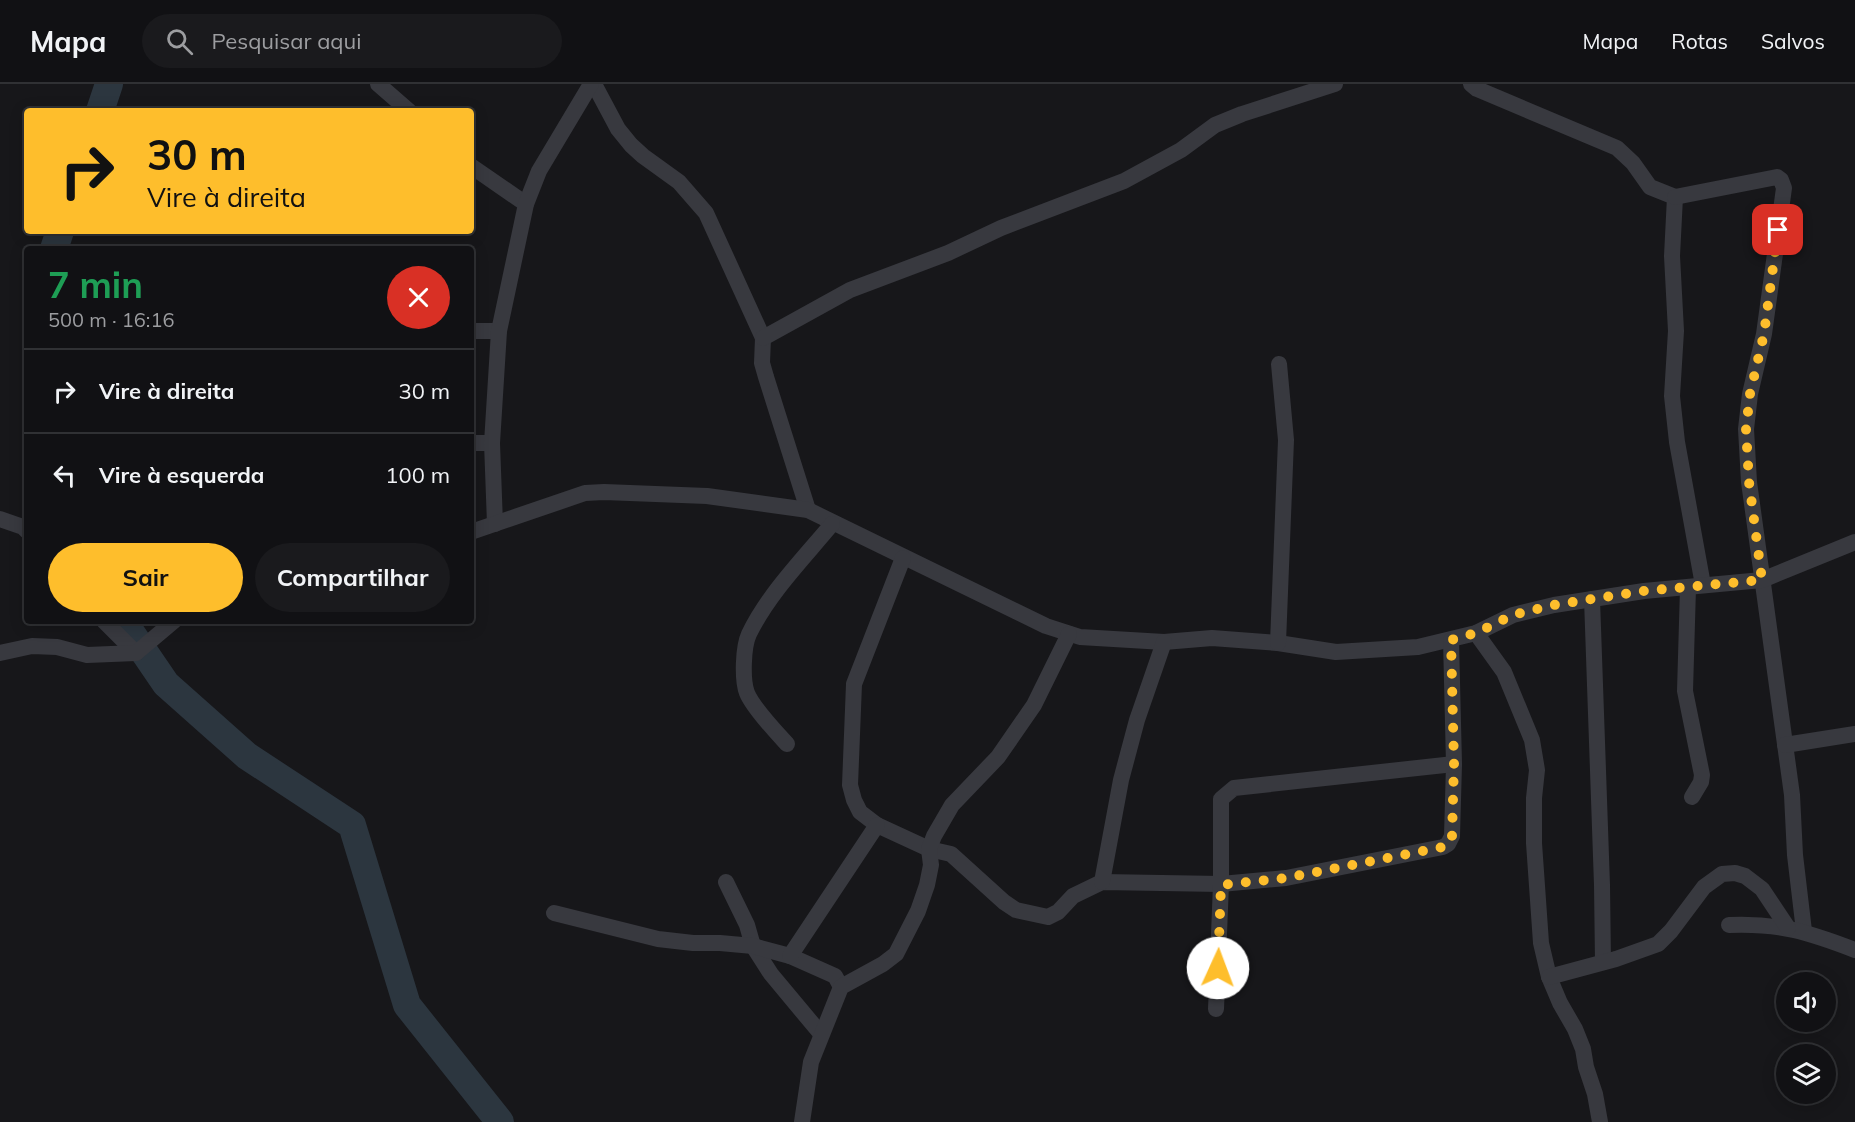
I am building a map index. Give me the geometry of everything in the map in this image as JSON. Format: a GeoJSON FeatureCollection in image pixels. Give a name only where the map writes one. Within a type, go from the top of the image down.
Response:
{"type":"FeatureCollection","features":[{"type":"Feature","properties":{"kind":"street"},"geometry":{"type":"LineString","coordinates":[[378,84],[406,108]]}},
{"type":"Feature","properties":{"kind":"street"},"geometry":{"type":"LineString","coordinates":[[495,524],[492,443],[499,331],[526,204],[539,171],[593,84],[618,129],[631,145],[679,182],[706,213],[763,338],[762,363],[808,510]]}},
{"type":"Feature","properties":{"kind":"street"},"geometry":{"type":"LineString","coordinates":[[763,338],[849,290],[948,253],[1001,228],[1124,181],[1182,150],[1215,125],[1335,84]]}},
{"type":"Feature","properties":{"kind":"street"},"geometry":{"type":"LineString","coordinates":[[1471,84],[1477,89],[1534,114],[1617,148],[1633,163],[1650,187],[1675,197],[1777,177],[1781,180],[1784,188],[1764,334],[1750,394],[1746,429],[1749,482],[1792,795],[1796,855],[1796,929]]}},
{"type":"Feature","properties":{"kind":"street"},"geometry":{"type":"LineString","coordinates":[[474,168],[526,204]]}},
{"type":"Feature","properties":{"kind":"street"},"geometry":{"type":"LineString","coordinates":[[1675,197],[1672,256],[1676,331],[1672,396],[1696,587],[1685,691],[1702,775],[1701,782],[1692,797]]}},
{"type":"Feature","properties":{"kind":"street"},"geometry":{"type":"LineString","coordinates":[[474,331],[499,331]]}},
{"type":"Feature","properties":{"kind":"street"},"geometry":{"type":"LineString","coordinates":[[1278,643],[1286,440],[1279,364]]}},
{"type":"Feature","properties":{"kind":"street"},"geometry":{"type":"LineString","coordinates":[[474,443],[492,443]]}},
{"type":"Feature","properties":{"kind":"street"},"geometry":{"type":"LineString","coordinates":[[474,531],[585,493],[707,496],[808,510],[832,524],[1046,626],[1080,637],[1164,642],[1212,638],[1278,643],[1336,652],[1418,647],[1476,633],[1527,610],[1592,599],[1644,591],[1762,580],[1855,542]]}},
{"type":"Feature","properties":{"kind":"street"},"geometry":{"type":"LineString","coordinates":[[0,519],[24,529]]}},
{"type":"Feature","properties":{"kind":"street"},"geometry":{"type":"LineString","coordinates":[[787,744],[766,721],[747,694],[744,664],[748,636],[772,597],[832,524]]}},
{"type":"Feature","properties":{"kind":"street"},"geometry":{"type":"LineString","coordinates":[[903,558],[854,684],[850,785],[854,800],[860,812],[877,825],[929,849],[951,854],[1004,902],[1016,910],[1037,916],[1054,915],[1073,896],[1102,882],[1221,885],[1286,878],[1449,844],[1452,836],[1454,764],[1451,640]]}},
{"type":"Feature","properties":{"kind":"street"},"geometry":{"type":"LineString","coordinates":[[1592,599],[1603,962]]}},
{"type":"Feature","properties":{"kind":"street"},"geometry":{"type":"LineString","coordinates":[[107,624],[136,653]]}},
{"type":"Feature","properties":{"kind":"street"},"geometry":{"type":"LineString","coordinates":[[0,653],[32,646],[57,648],[87,655],[136,653],[170,624]]}},
{"type":"Feature","properties":{"kind":"street"},"geometry":{"type":"LineString","coordinates":[[1476,633],[1503,672],[1532,740],[1537,770],[1534,798],[1541,943],[1549,977],[1575,1029],[1582,1049],[1595,1094],[1600,1122]]}},
{"type":"Feature","properties":{"kind":"street"},"geometry":{"type":"LineString","coordinates":[[802,1122],[811,1062],[841,987],[883,964],[896,954],[927,885],[931,865],[929,849],[934,836],[952,805],[998,757],[1034,705],[1069,634]]}},
{"type":"Feature","properties":{"kind":"street"},"geometry":{"type":"LineString","coordinates":[[1102,882],[1121,780],[1137,720],[1164,642]]}},
{"type":"Feature","properties":{"kind":"street"},"geometry":{"type":"LineString","coordinates":[[1785,745],[1855,734]]}},
{"type":"Feature","properties":{"kind":"street"},"geometry":{"type":"LineString","coordinates":[[1216,1010],[1221,885],[1221,799],[1233,788],[1454,764]]}},
{"type":"Feature","properties":{"kind":"street"},"geometry":{"type":"LineString","coordinates":[[790,956],[877,825]]}},
{"type":"Feature","properties":{"kind":"street"},"geometry":{"type":"LineString","coordinates":[[1549,977],[1650,948],[1664,940],[1704,887],[1722,874],[1735,873],[1745,876],[1762,889],[1796,929]]}},
{"type":"Feature","properties":{"kind":"street"},"geometry":{"type":"LineString","coordinates":[[726,882],[752,937],[753,946],[771,974],[821,1034]]}},
{"type":"Feature","properties":{"kind":"street"},"geometry":{"type":"LineString","coordinates":[[554,913],[657,939],[753,946],[790,956],[835,976],[841,987]]}},
{"type":"Feature","properties":{"kind":"street"},"geometry":{"type":"LineString","coordinates":[[1729,926],[1753,924],[1796,929],[1855,950]]}},
{"type":"Feature","properties":{"kind":"waterway"},"geometry":{"type":"LineString","coordinates":[[101,108],[109,84]]}},
{"type":"Feature","properties":{"kind":"waterway"},"geometry":{"type":"LineString","coordinates":[[55,246],[59,234]]}},
{"type":"Feature","properties":{"kind":"waterway"},"geometry":{"type":"LineString","coordinates":[[125,624],[166,684],[247,756],[352,825],[407,1005],[500,1122]]}},
{"type":"Feature","properties":{"kind":"route"},"geometry":{"type":"LineString","coordinates":[[1218,968],[1221,885],[1286,878],[1449,844],[1452,836],[1454,764],[1451,640],[1476,633],[1527,610],[1644,591],[1762,580],[1749,482],[1746,429],[1750,394],[1764,334],[1778,230]]}}]}
